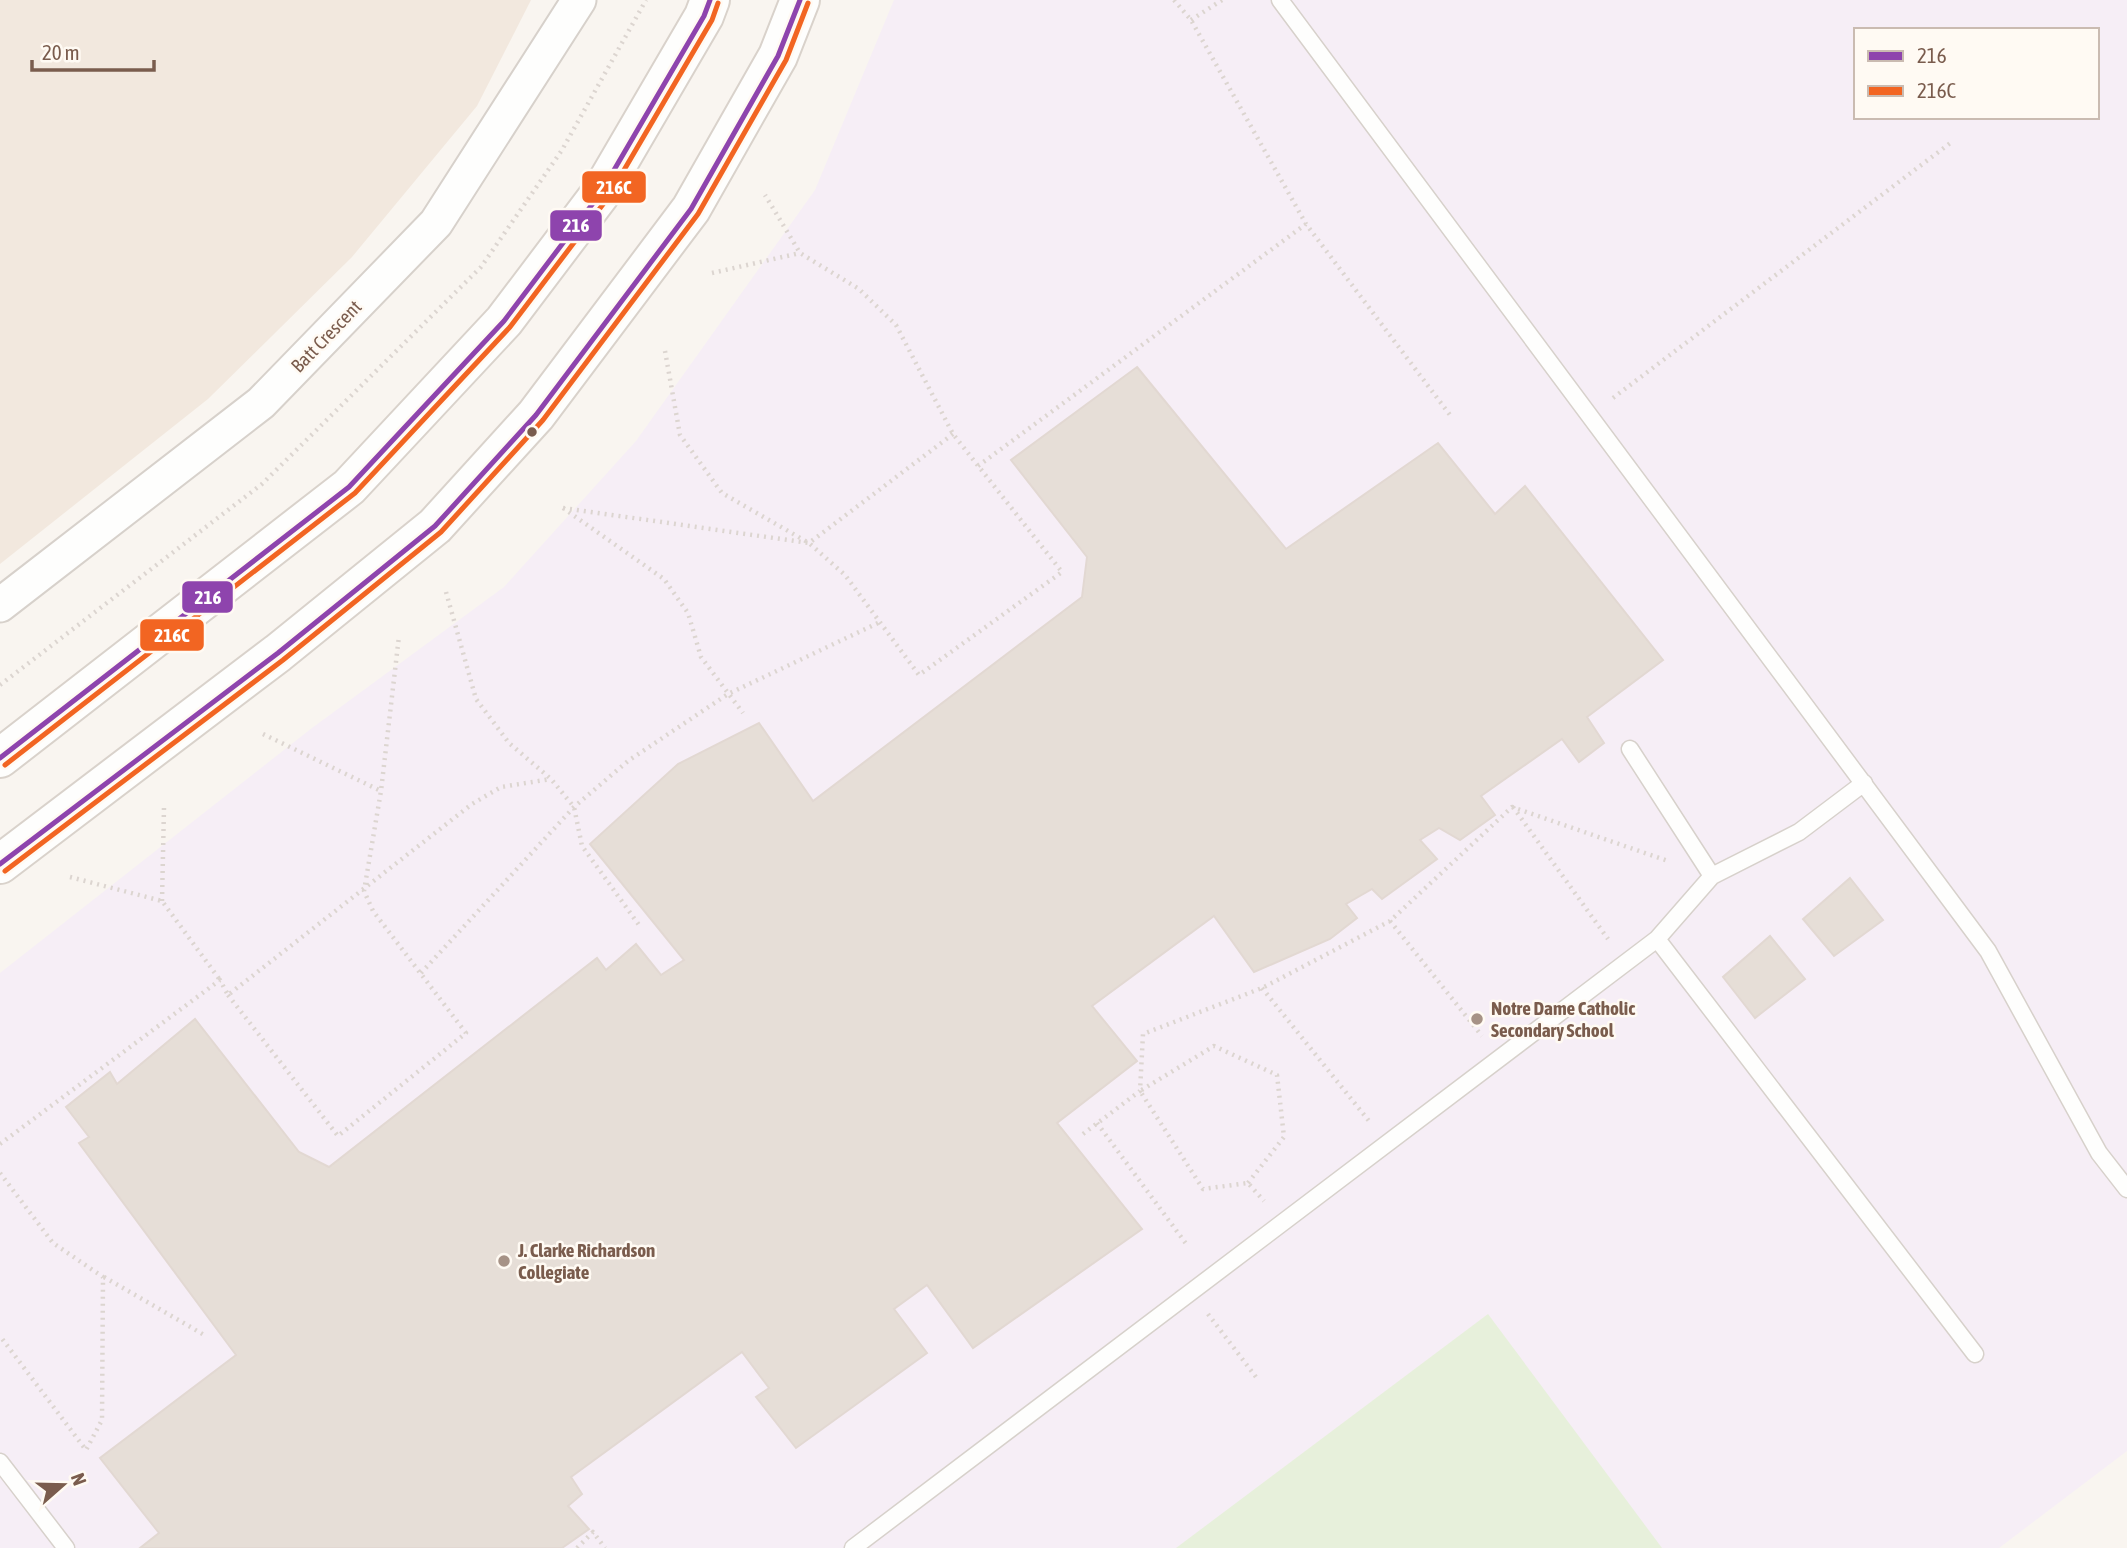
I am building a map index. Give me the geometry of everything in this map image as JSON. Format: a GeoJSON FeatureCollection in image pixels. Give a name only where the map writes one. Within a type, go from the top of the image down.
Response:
{"type":"FeatureCollection","features":[{"type":"Feature","properties":{"kind":"main road"},"geometry":{"type":"LineString","coordinates":[[0,758],[349,487],[477,351],[504,321],[600,194],[704,16],[710,0]]}},
{"type":"Feature","properties":{"kind":"main road"},"geometry":{"type":"LineString","coordinates":[[0,864],[278,653],[435,526],[536,415],[691,209],[778,56],[800,0]]}},
{"type":"Feature","properties":{"kind":"street","name":"Batt Crescent"},"geometry":{"type":"LineString","coordinates":[[0,605],[261,403],[436,223],[579,0]]}},
{"type":"Feature","properties":{"kind":"lane"},"geometry":{"type":"LineString","coordinates":[[1280,0],[1989,951],[2099,1153],[2127,1189]]}},
{"type":"Feature","properties":{"kind":"lane"},"geometry":{"type":"LineString","coordinates":[[1630,749],[1712,876]]}},
{"type":"Feature","properties":{"kind":"lane"},"geometry":{"type":"LineString","coordinates":[[853,1548],[1657,939],[1712,876],[1799,832],[1864,783]]}},
{"type":"Feature","properties":{"kind":"lane"},"geometry":{"type":"LineString","coordinates":[[1657,939],[1975,1354]]}},
{"type":"Feature","properties":{"kind":"lane"},"geometry":{"type":"LineString","coordinates":[[0,1462],[66,1548]]}},
{"type":"Feature","properties":{"kind":"path"},"geometry":{"type":"LineString","coordinates":[[0,685],[262,484],[481,267],[562,150],[646,0]]}},
{"type":"Feature","properties":{"kind":"path"},"geometry":{"type":"LineString","coordinates":[[1174,0],[1191,20],[1306,224],[1450,415]]}},
{"type":"Feature","properties":{"kind":"path"},"geometry":{"type":"LineString","coordinates":[[1191,20],[1222,0]]}},
{"type":"Feature","properties":{"kind":"path"},"geometry":{"type":"LineString","coordinates":[[1590,415],[1953,142]]}},
{"type":"Feature","properties":{"kind":"path"},"geometry":{"type":"LineString","coordinates":[[665,351],[680,435],[722,493],[809,543],[845,575],[919,675],[1062,572],[953,434],[896,325],[859,289],[800,253],[765,195]]}},
{"type":"Feature","properties":{"kind":"path"},"geometry":{"type":"LineString","coordinates":[[978,466],[1306,224]]}},
{"type":"Feature","properties":{"kind":"path"},"geometry":{"type":"LineString","coordinates":[[712,273],[800,253]]}},
{"type":"Feature","properties":{"kind":"path"},"geometry":{"type":"LineString","coordinates":[[743,713],[701,657],[688,613],[664,579],[563,508],[809,543],[953,434]]}},
{"type":"Feature","properties":{"kind":"path"},"geometry":{"type":"LineString","coordinates":[[446,592],[476,699],[509,743],[551,779],[574,807],[582,846],[639,925]]}},
{"type":"Feature","properties":{"kind":"path"},"geometry":{"type":"LineString","coordinates":[[421,973],[574,807],[628,761],[728,694],[878,623]]}},
{"type":"Feature","properties":{"kind":"path"},"geometry":{"type":"LineString","coordinates":[[164,807],[162,901],[228,995],[338,1136],[466,1033],[373,911],[364,891],[381,790],[399,636]]}},
{"type":"Feature","properties":{"kind":"path"},"geometry":{"type":"LineString","coordinates":[[263,734],[381,790]]}},
{"type":"Feature","properties":{"kind":"path"},"geometry":{"type":"LineString","coordinates":[[228,995],[472,804],[502,787],[551,779]]}},
{"type":"Feature","properties":{"kind":"path"},"geometry":{"type":"LineString","coordinates":[[1512,807],[1712,876]]}},
{"type":"Feature","properties":{"kind":"path"},"geometry":{"type":"LineString","coordinates":[[1083,1134],[1140,1091],[1214,1046],[1277,1075],[1284,1137],[1248,1183],[1203,1189],[1140,1091],[1143,1034],[1262,988],[1390,921],[1512,807]]}},
{"type":"Feature","properties":{"kind":"path"},"geometry":{"type":"LineString","coordinates":[[1512,807],[1625,964]]}},
{"type":"Feature","properties":{"kind":"path"},"geometry":{"type":"LineString","coordinates":[[70,877],[162,901]]}},
{"type":"Feature","properties":{"kind":"path"},"geometry":{"type":"LineString","coordinates":[[1390,921],[1500,1059]]}},
{"type":"Feature","properties":{"kind":"path"},"geometry":{"type":"LineString","coordinates":[[0,1144],[220,980]]}},
{"type":"Feature","properties":{"kind":"path"},"geometry":{"type":"LineString","coordinates":[[1262,988],[1387,1144]]}},
{"type":"Feature","properties":{"kind":"path"},"geometry":{"type":"LineString","coordinates":[[1097,1123],[1187,1245]]}},
{"type":"Feature","properties":{"kind":"path"},"geometry":{"type":"LineString","coordinates":[[0,1173],[53,1243],[103,1277],[206,1336]]}},
{"type":"Feature","properties":{"kind":"path"},"geometry":{"type":"LineString","coordinates":[[1248,1183],[1283,1222]]}},
{"type":"Feature","properties":{"kind":"path"},"geometry":{"type":"LineString","coordinates":[[0,1336],[86,1450],[102,1420],[103,1277]]}},
{"type":"Feature","properties":{"kind":"path"},"geometry":{"type":"LineString","coordinates":[[1191,1292],[1256,1377]]}},
{"type":"Feature","properties":{"kind":"path"},"geometry":{"type":"LineString","coordinates":[[577,1548],[593,1532],[605,1548]]}},
{"type":"Feature","properties":{"kind":"shaded area"},"geometry":{"type":"Polygon","coordinates":[[[0,0],[531,0],[477,106],[352,257],[208,399],[0,564],[0,0]]]}},
{"type":"Feature","properties":{"kind":"shaded area","name":"Notre Dame Catholic Secondary School"},"geometry":{"type":"Polygon","coordinates":[[[894,0],[2127,0],[2127,1451],[1999,1548],[0,1548],[0,973],[312,728],[504,587],[636,441],[815,190],[894,0]]]}},
{"type":"Feature","properties":{"kind":"green space"},"geometry":{"type":"Polygon","coordinates":[[[1488,1314],[1662,1548],[1176,1548],[1488,1314]]]}},
{"type":"Feature","properties":{"kind":"building"},"geometry":{"type":"Polygon","coordinates":[[[1137,367],[1286,549],[1438,443],[1495,514],[1525,486],[1663,660],[1587,717],[1604,743],[1579,762],[1562,739],[1481,796],[1495,815],[1460,840],[1439,828],[1420,840],[1437,859],[1382,899],[1372,889],[1346,904],[1357,918],[1330,939],[1254,972],[1214,916],[1092,1006],[1137,1061],[1057,1123],[1142,1229],[973,1348],[927,1285],[894,1309],[927,1353],[796,1448],[756,1397],[769,1388],[742,1352],[571,1477],[582,1494],[568,1506],[589,1529],[562,1548],[140,1548],[159,1533],[100,1458],[236,1355],[79,1143],[89,1137],[66,1107],[110,1072],[117,1084],[195,1019],[299,1152],[329,1167],[597,958],[606,970],[636,944],[661,975],[684,960],[590,844],[678,764],[759,723],[813,801],[1082,597],[1087,557],[1011,460],[1137,367]]]}},
{"type":"Feature","properties":{"kind":"building"},"geometry":{"type":"Polygon","coordinates":[[[1850,878],[1883,920],[1834,956],[1803,919],[1850,878]]]}},
{"type":"Feature","properties":{"kind":"building"},"geometry":{"type":"Polygon","coordinates":[[[1770,936],[1805,979],[1755,1018],[1723,977],[1770,936]]]}},
{"type":"Feature","properties":{"kind":"transit line","name":"216"},"geometry":{"type":"LineString","coordinates":[[0,758],[349,487],[504,321],[600,194],[704,16],[710,0]]}},
{"type":"Feature","properties":{"kind":"transit line","name":"216"},"geometry":{"type":"LineString","coordinates":[[0,864],[278,653],[435,526],[536,415],[691,209],[778,56],[800,0]]}},
{"type":"Feature","properties":{"kind":"transit line","name":"216C"},"geometry":{"type":"LineString","coordinates":[[5,765],[355,493],[510,327],[607,199],[712,20],[718,3]]}},
{"type":"Feature","properties":{"kind":"transit line","name":"216C"},"geometry":{"type":"LineString","coordinates":[[5,871],[283,660],[441,532],[543,420],[698,214],[786,60],[808,3]]}},
{"type":"Feature","properties":{"kind":"place","name":"Notre Dame Catholic Secondary School"},"geometry":{"type":"Point","coordinates":[1477,1019]}},
{"type":"Feature","properties":{"kind":"place","name":"J. Clarke Richardson Collegiate"},"geometry":{"type":"Point","coordinates":[504,1261]}}]}
